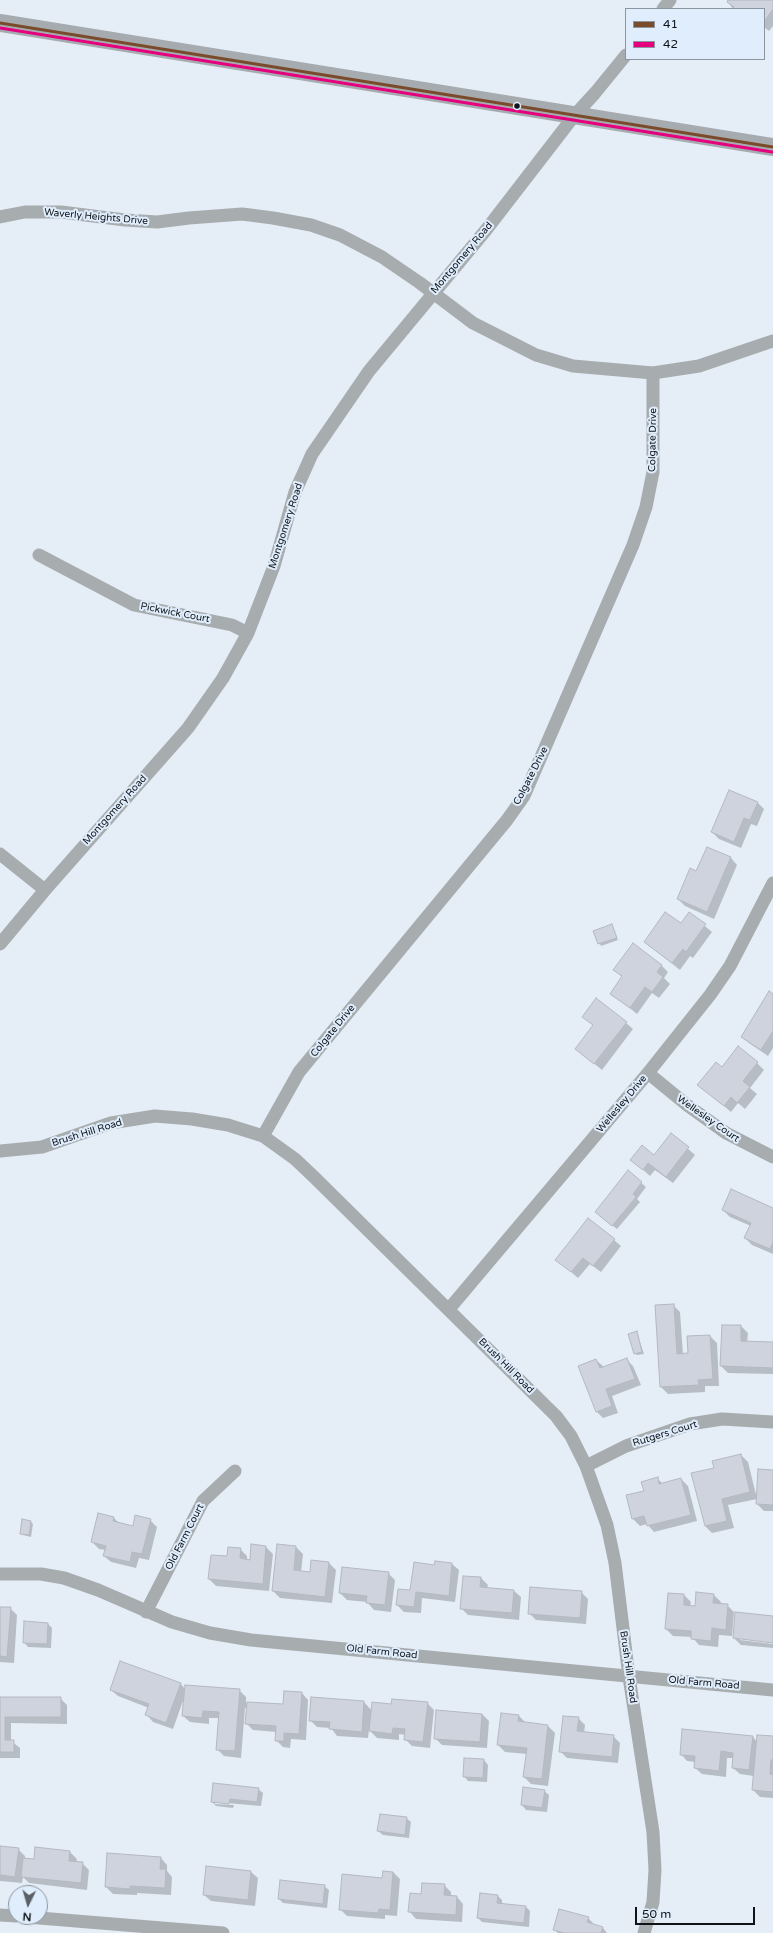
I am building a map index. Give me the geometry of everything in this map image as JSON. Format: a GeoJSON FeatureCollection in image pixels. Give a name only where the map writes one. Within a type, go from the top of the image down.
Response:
{"type":"FeatureCollection","features":[{"type":"Feature","properties":{"kind":"main road"},"geometry":{"type":"LineString","coordinates":[[0,24],[773,148]]}},
{"type":"Feature","properties":{"kind":"street"},"geometry":{"type":"LineString","coordinates":[[663,8],[670,0]]}},
{"type":"Feature","properties":{"kind":"street","name":"Montgomery Road"},"geometry":{"type":"LineString","coordinates":[[0,944],[45,890],[188,728],[223,678],[248,633],[274,566],[295,492],[312,454],[368,371],[486,230],[574,116],[595,94],[625,56]]}},
{"type":"Feature","properties":{"kind":"street","name":"Waverly Heights Drive"},"geometry":{"type":"LineString","coordinates":[[0,217],[25,212],[61,212],[124,220],[157,222],[242,214],[311,225],[340,235],[382,257],[420,283],[432,294],[473,323],[536,355],[573,366],[653,373],[699,366],[773,341]]}},
{"type":"Feature","properties":{"kind":"street","name":"Colgate Drive"},"geometry":{"type":"LineString","coordinates":[[262,1136],[299,1072],[507,820],[524,796],[633,545],[646,507],[653,472],[653,373]]}},
{"type":"Feature","properties":{"kind":"street","name":"Pickwick Court"},"geometry":{"type":"LineString","coordinates":[[39,555],[134,605],[232,625],[248,633]]}},
{"type":"Feature","properties":{"kind":"street"},"geometry":{"type":"LineString","coordinates":[[0,854],[45,890]]}},
{"type":"Feature","properties":{"kind":"street","name":"Wellesley Drive"},"geometry":{"type":"LineString","coordinates":[[449,1309],[648,1073],[730,966],[773,883]]}},
{"type":"Feature","properties":{"kind":"street","name":"Wellesley Court"},"geometry":{"type":"LineString","coordinates":[[648,1073],[687,1105],[726,1133],[773,1157]]}},
{"type":"Feature","properties":{"kind":"street","name":"Brush Hill Road"},"geometry":{"type":"LineString","coordinates":[[0,1151],[42,1147],[111,1123],[155,1116],[192,1119],[228,1125],[262,1136],[300,1164],[556,1416],[571,1436],[586,1466],[607,1525],[615,1563],[629,1677],[653,1832],[655,1870],[653,1902],[644,1933]]}},
{"type":"Feature","properties":{"kind":"street","name":"Rutgers Court"},"geometry":{"type":"LineString","coordinates":[[586,1466],[626,1446],[690,1424],[722,1419],[773,1422]]}},
{"type":"Feature","properties":{"kind":"street","name":"Old Farm Court"},"geometry":{"type":"LineString","coordinates":[[146,1612],[203,1501],[235,1471]]}},
{"type":"Feature","properties":{"kind":"street","name":"Old Farm Road"},"geometry":{"type":"LineString","coordinates":[[0,1574],[41,1574],[64,1578],[98,1590],[146,1612],[191,1628],[251,1640],[773,1690]]}},
{"type":"Feature","properties":{"kind":"street"},"geometry":{"type":"LineString","coordinates":[[48,1919],[138,1930],[223,1933]]}},
{"type":"Feature","properties":{"kind":"building"},"geometry":{"type":"Polygon","coordinates":[[[728,0],[773,0],[773,9],[765,21],[765,8],[733,8],[734,7],[727,2],[728,0]]]}},
{"type":"Feature","properties":{"kind":"building"},"geometry":{"type":"Polygon","coordinates":[[[729,790],[758,802],[750,820],[744,818],[734,842],[711,832],[729,790]]]}},
{"type":"Feature","properties":{"kind":"building"},"geometry":{"type":"Polygon","coordinates":[[[707,847],[731,857],[707,912],[677,899],[690,868],[696,871],[707,847]]]}},
{"type":"Feature","properties":{"kind":"building"},"geometry":{"type":"Polygon","coordinates":[[[665,912],[681,923],[689,912],[706,924],[686,952],[683,949],[672,963],[644,942],[665,912]]]}},
{"type":"Feature","properties":{"kind":"building"},"geometry":{"type":"Polygon","coordinates":[[[612,924],[617,938],[598,944],[593,931],[612,924]]]}},
{"type":"Feature","properties":{"kind":"building"},"geometry":{"type":"Polygon","coordinates":[[[633,943],[662,965],[657,972],[663,977],[652,992],[645,987],[630,1008],[610,994],[622,976],[613,970],[633,943]]]}},
{"type":"Feature","properties":{"kind":"building"},"geometry":{"type":"Polygon","coordinates":[[[769,991],[773,994],[773,1031],[761,1050],[741,1037],[769,991]]]}},
{"type":"Feature","properties":{"kind":"building"},"geometry":{"type":"Polygon","coordinates":[[[596,998],[627,1022],[594,1064],[575,1049],[593,1025],[582,1017],[596,998]]]}},
{"type":"Feature","properties":{"kind":"building"},"geometry":{"type":"Polygon","coordinates":[[[738,1046],[758,1062],[743,1081],[750,1087],[737,1103],[731,1097],[724,1106],[697,1085],[716,1062],[722,1067],[738,1046]]]}},
{"type":"Feature","properties":{"kind":"building"},"geometry":{"type":"Polygon","coordinates":[[[671,1133],[689,1147],[666,1177],[648,1163],[643,1170],[630,1160],[642,1145],[654,1155],[671,1133]]]}},
{"type":"Feature","properties":{"kind":"building"},"geometry":{"type":"Polygon","coordinates":[[[628,1170],[642,1182],[633,1194],[636,1197],[612,1226],[595,1212],[628,1170]]]}},
{"type":"Feature","properties":{"kind":"building"},"geometry":{"type":"Polygon","coordinates":[[[731,1189],[773,1208],[773,1242],[770,1249],[744,1238],[751,1223],[722,1210],[731,1189]]]}},
{"type":"Feature","properties":{"kind":"building"},"geometry":{"type":"Polygon","coordinates":[[[588,1218],[615,1239],[593,1266],[583,1258],[571,1272],[555,1260],[588,1218]]]}},
{"type":"Feature","properties":{"kind":"building"},"geometry":{"type":"Polygon","coordinates":[[[674,1304],[677,1354],[688,1353],[687,1336],[710,1335],[713,1379],[698,1380],[699,1385],[660,1387],[655,1305],[674,1304]]]}},
{"type":"Feature","properties":{"kind":"building"},"geometry":{"type":"Polygon","coordinates":[[[722,1325],[741,1325],[741,1341],[773,1342],[773,1368],[720,1366],[722,1325]]]}},
{"type":"Feature","properties":{"kind":"building"},"geometry":{"type":"Polygon","coordinates":[[[637,1331],[642,1352],[634,1354],[628,1334],[637,1331]]]}},
{"type":"Feature","properties":{"kind":"building"},"geometry":{"type":"Polygon","coordinates":[[[627,1358],[635,1379],[606,1389],[612,1406],[596,1412],[578,1366],[596,1359],[600,1368],[627,1358]]]}},
{"type":"Feature","properties":{"kind":"building"},"geometry":{"type":"Polygon","coordinates":[[[741,1454],[750,1492],[722,1499],[727,1521],[705,1526],[691,1473],[714,1468],[712,1461],[741,1454]]]}},
{"type":"Feature","properties":{"kind":"building"},"geometry":{"type":"Polygon","coordinates":[[[758,1469],[773,1470],[773,1505],[756,1504],[758,1469]]]}},
{"type":"Feature","properties":{"kind":"building"},"geometry":{"type":"Polygon","coordinates":[[[658,1477],[659,1484],[681,1478],[691,1515],[647,1526],[644,1516],[632,1519],[626,1495],[644,1491],[641,1482],[658,1477]]]}},
{"type":"Feature","properties":{"kind":"building"},"geometry":{"type":"Polygon","coordinates":[[[98,1513],[114,1517],[113,1521],[133,1526],[135,1515],[151,1519],[142,1554],[132,1552],[130,1562],[103,1556],[106,1546],[91,1542],[98,1513]]]}},
{"type":"Feature","properties":{"kind":"building"},"geometry":{"type":"Polygon","coordinates":[[[22,1519],[31,1521],[29,1535],[20,1534],[22,1519]]]}},
{"type":"Feature","properties":{"kind":"building"},"geometry":{"type":"Polygon","coordinates":[[[251,1544],[266,1546],[263,1584],[208,1579],[211,1555],[227,1556],[228,1547],[241,1548],[240,1558],[250,1560],[251,1544]]]}},
{"type":"Feature","properties":{"kind":"building"},"geometry":{"type":"Polygon","coordinates":[[[277,1544],[296,1546],[294,1570],[310,1572],[311,1560],[329,1562],[325,1597],[272,1591],[277,1544]]]}},
{"type":"Feature","properties":{"kind":"building"},"geometry":{"type":"Polygon","coordinates":[[[435,1561],[452,1563],[449,1596],[416,1592],[414,1607],[396,1605],[398,1589],[410,1590],[414,1562],[434,1565],[435,1561]]]}},
{"type":"Feature","properties":{"kind":"building"},"geometry":{"type":"Polygon","coordinates":[[[342,1567],[389,1572],[385,1605],[366,1603],[367,1596],[339,1593],[342,1567]]]}},
{"type":"Feature","properties":{"kind":"building"},"geometry":{"type":"Polygon","coordinates":[[[463,1576],[481,1577],[480,1587],[514,1590],[512,1613],[460,1609],[463,1576]]]}},
{"type":"Feature","properties":{"kind":"building"},"geometry":{"type":"Polygon","coordinates":[[[530,1587],[582,1591],[580,1618],[528,1614],[530,1587]]]}},
{"type":"Feature","properties":{"kind":"building"},"geometry":{"type":"Polygon","coordinates":[[[696,1592],[714,1594],[713,1603],[728,1604],[726,1630],[712,1628],[711,1641],[691,1639],[691,1631],[665,1629],[668,1593],[684,1594],[684,1605],[695,1606],[696,1592]]]}},
{"type":"Feature","properties":{"kind":"building"},"geometry":{"type":"Polygon","coordinates":[[[0,1607],[11,1607],[7,1657],[0,1656],[0,1607]]]}},
{"type":"Feature","properties":{"kind":"building"},"geometry":{"type":"Polygon","coordinates":[[[735,1612],[773,1616],[773,1643],[733,1638],[735,1612]]]}},
{"type":"Feature","properties":{"kind":"building"},"geometry":{"type":"Polygon","coordinates":[[[24,1621],[48,1623],[47,1644],[23,1643],[24,1621]]]}},
{"type":"Feature","properties":{"kind":"building"},"geometry":{"type":"Polygon","coordinates":[[[120,1661],[181,1683],[166,1723],[145,1715],[149,1704],[110,1690],[120,1661]]]}},
{"type":"Feature","properties":{"kind":"building"},"geometry":{"type":"Polygon","coordinates":[[[185,1685],[240,1689],[235,1751],[216,1750],[219,1712],[203,1711],[202,1718],[182,1716],[185,1685]]]}},
{"type":"Feature","properties":{"kind":"building"},"geometry":{"type":"Polygon","coordinates":[[[284,1691],[302,1692],[299,1734],[284,1733],[284,1741],[275,1741],[276,1726],[245,1724],[247,1702],[283,1704],[284,1691]]]}},
{"type":"Feature","properties":{"kind":"building"},"geometry":{"type":"Polygon","coordinates":[[[0,1697],[61,1697],[61,1717],[5,1717],[5,1740],[14,1740],[14,1752],[0,1752],[0,1697]]]}},
{"type":"Feature","properties":{"kind":"building"},"geometry":{"type":"Polygon","coordinates":[[[311,1697],[364,1701],[362,1732],[329,1729],[330,1722],[309,1721],[311,1697]]]}},
{"type":"Feature","properties":{"kind":"building"},"geometry":{"type":"Polygon","coordinates":[[[392,1699],[428,1702],[423,1742],[404,1740],[405,1729],[393,1728],[392,1734],[369,1731],[372,1702],[391,1704],[392,1699]]]}},
{"type":"Feature","properties":{"kind":"building"},"geometry":{"type":"Polygon","coordinates":[[[436,1710],[482,1714],[480,1742],[434,1739],[436,1710]]]}},
{"type":"Feature","properties":{"kind":"building"},"geometry":{"type":"Polygon","coordinates":[[[501,1713],[519,1715],[518,1721],[548,1725],[542,1779],[523,1777],[527,1748],[497,1745],[501,1713]]]}},
{"type":"Feature","properties":{"kind":"building"},"geometry":{"type":"Polygon","coordinates":[[[563,1716],[579,1717],[577,1731],[614,1735],[612,1757],[559,1752],[563,1716]]]}},
{"type":"Feature","properties":{"kind":"building"},"geometry":{"type":"Polygon","coordinates":[[[682,1729],[753,1736],[749,1770],[732,1768],[733,1753],[721,1751],[719,1771],[694,1768],[695,1756],[680,1755],[682,1729]]]}},
{"type":"Feature","properties":{"kind":"building"},"geometry":{"type":"Polygon","coordinates":[[[757,1735],[773,1736],[773,1760],[771,1760],[770,1774],[773,1775],[773,1792],[752,1790],[757,1735]]]}},
{"type":"Feature","properties":{"kind":"building"},"geometry":{"type":"Polygon","coordinates":[[[464,1758],[484,1759],[483,1778],[463,1777],[464,1758]]]}},
{"type":"Feature","properties":{"kind":"building"},"geometry":{"type":"Polygon","coordinates":[[[213,1783],[259,1788],[257,1802],[230,1799],[229,1804],[211,1802],[213,1783]]]}},
{"type":"Feature","properties":{"kind":"building"},"geometry":{"type":"Polygon","coordinates":[[[523,1787],[545,1790],[542,1808],[521,1805],[523,1787]]]}},
{"type":"Feature","properties":{"kind":"building"},"geometry":{"type":"Polygon","coordinates":[[[380,1814],[407,1817],[405,1835],[377,1831],[380,1814]]]}},
{"type":"Feature","properties":{"kind":"building"},"geometry":{"type":"Polygon","coordinates":[[[0,1846],[19,1848],[15,1877],[0,1875],[0,1846]]]}},
{"type":"Feature","properties":{"kind":"building"},"geometry":{"type":"Polygon","coordinates":[[[35,1847],[70,1851],[69,1861],[83,1862],[81,1883],[21,1877],[23,1858],[34,1859],[35,1847]]]}},
{"type":"Feature","properties":{"kind":"building"},"geometry":{"type":"Polygon","coordinates":[[[107,1853],[161,1857],[160,1869],[166,1869],[165,1888],[130,1886],[130,1889],[105,1887],[107,1853]]]}},
{"type":"Feature","properties":{"kind":"building"},"geometry":{"type":"Polygon","coordinates":[[[206,1866],[251,1871],[248,1900],[203,1895],[206,1866]]]}},
{"type":"Feature","properties":{"kind":"building"},"geometry":{"type":"Polygon","coordinates":[[[383,1871],[393,1872],[390,1910],[379,1909],[378,1913],[339,1910],[342,1874],[382,1878],[383,1871]]]}},
{"type":"Feature","properties":{"kind":"building"},"geometry":{"type":"Polygon","coordinates":[[[280,1880],[325,1885],[323,1904],[278,1899],[280,1880]]]}},
{"type":"Feature","properties":{"kind":"building"},"geometry":{"type":"Polygon","coordinates":[[[422,1883],[445,1884],[444,1895],[457,1896],[456,1915],[408,1912],[410,1893],[421,1894],[422,1883]]]}},
{"type":"Feature","properties":{"kind":"building"},"geometry":{"type":"Polygon","coordinates":[[[480,1893],[498,1895],[497,1903],[526,1906],[524,1923],[477,1918],[480,1893]]]}},
{"type":"Feature","properties":{"kind":"building"},"geometry":{"type":"Polygon","coordinates":[[[559,1909],[589,1917],[587,1922],[603,1927],[601,1933],[564,1933],[553,1930],[559,1909]]]}},
{"type":"Feature","properties":{"kind":"transit line","name":"41"},"geometry":{"type":"LineString","coordinates":[[0,23],[773,147]]}},
{"type":"Feature","properties":{"kind":"transit line","name":"42"},"geometry":{"type":"LineString","coordinates":[[0,28],[772,152]]}}]}
